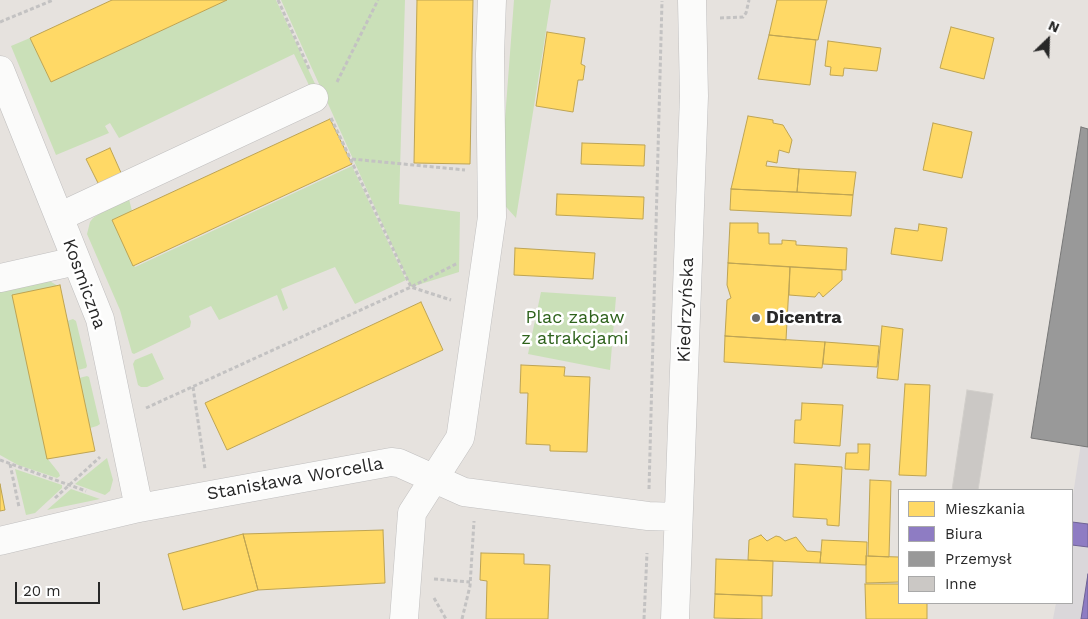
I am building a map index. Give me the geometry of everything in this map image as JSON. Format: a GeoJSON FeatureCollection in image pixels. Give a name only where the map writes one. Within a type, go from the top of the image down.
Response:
{"type":"FeatureCollection","features":[{"type":"Feature","properties":{"kind":"street"},"geometry":{"type":"LineString","coordinates":[[404,619],[412,513],[460,438],[492,217],[490,54],[492,0]]}},
{"type":"Feature","properties":{"kind":"street","name":"Kiedrzyńska"},"geometry":{"type":"LineString","coordinates":[[675,619],[694,96],[692,9]]}},
{"type":"Feature","properties":{"kind":"street","name":"Kosmiczna"},"geometry":{"type":"LineString","coordinates":[[0,70],[100,319],[139,508]]}},
{"type":"Feature","properties":{"kind":"street"},"geometry":{"type":"LineString","coordinates":[[59,218],[323,95]]}},
{"type":"Feature","properties":{"kind":"street"},"geometry":{"type":"LineString","coordinates":[[0,278],[76,261]]}},
{"type":"Feature","properties":{"kind":"street","name":"Stanisława Worcella"},"geometry":{"type":"LineString","coordinates":[[0,541],[139,508],[390,462],[399,463],[464,492],[648,516],[678,517]]}},
{"type":"Feature","properties":{"kind":"path"},"geometry":{"type":"LineString","coordinates":[[0,22],[53,0]]}},
{"type":"Feature","properties":{"kind":"path"},"geometry":{"type":"LineString","coordinates":[[278,0],[411,287],[455,301]]}},
{"type":"Feature","properties":{"kind":"path"},"geometry":{"type":"LineString","coordinates":[[323,95],[378,0]]}},
{"type":"Feature","properties":{"kind":"path"},"geometry":{"type":"LineString","coordinates":[[644,619],[662,0]]}},
{"type":"Feature","properties":{"kind":"path"},"geometry":{"type":"LineString","coordinates":[[692,9],[743,17],[750,0]]}},
{"type":"Feature","properties":{"kind":"path"},"geometry":{"type":"LineString","coordinates":[[351,159],[475,170]]}},
{"type":"Feature","properties":{"kind":"path"},"geometry":{"type":"LineString","coordinates":[[145,409],[411,287],[463,261]]}},
{"type":"Feature","properties":{"kind":"path"},"geometry":{"type":"LineString","coordinates":[[193,387],[206,472]]}},
{"type":"Feature","properties":{"kind":"path"},"geometry":{"type":"LineString","coordinates":[[54,498],[105,452]]}},
{"type":"Feature","properties":{"kind":"path"},"geometry":{"type":"LineString","coordinates":[[0,460],[68,486],[93,493]]}},
{"type":"Feature","properties":{"kind":"path"},"geometry":{"type":"LineString","coordinates":[[10,464],[20,511]]}},
{"type":"Feature","properties":{"kind":"path"},"geometry":{"type":"LineString","coordinates":[[462,619],[470,582],[476,494]]}},
{"type":"Feature","properties":{"kind":"path"},"geometry":{"type":"LineString","coordinates":[[432,579],[470,582]]}},
{"type":"Feature","properties":{"kind":"path"},"geometry":{"type":"LineString","coordinates":[[432,594],[446,619]]}},
{"type":"Feature","properties":{"kind":"shaded area"},"geometry":{"type":"Polygon","coordinates":[[[1088,398],[1088,619],[1053,619],[1056,604],[1073,604],[1073,495],[1088,398]]]}},
{"type":"Feature","properties":{"kind":"green space"},"geometry":{"type":"Polygon","coordinates":[[[227,0],[276,0],[323,101],[318,104],[294,54],[119,138],[110,123],[105,126],[109,133],[56,155],[11,46],[30,38],[51,82],[227,0]]]}},
{"type":"Feature","properties":{"kind":"green space"},"geometry":{"type":"Polygon","coordinates":[[[281,0],[405,0],[399,204],[460,212],[459,272],[411,287],[281,0]]]}},
{"type":"Feature","properties":{"kind":"green space"},"geometry":{"type":"Polygon","coordinates":[[[514,0],[551,0],[516,218],[499,199],[514,0]]]}},
{"type":"Feature","properties":{"kind":"green space"},"geometry":{"type":"Polygon","coordinates":[[[352,166],[406,280],[355,304],[335,267],[281,289],[288,308],[283,311],[277,295],[219,320],[211,306],[189,316],[190,327],[134,354],[132,353],[120,310],[87,234],[93,218],[129,199],[132,211],[112,220],[135,267],[352,166]]]}},
{"type":"Feature","properties":{"kind":"green space"},"geometry":{"type":"Polygon","coordinates":[[[48,280],[58,286],[47,458],[59,473],[60,476],[57,478],[18,465],[0,455],[0,291],[48,280]]]}},
{"type":"Feature","properties":{"kind":"green space","name":"Plac zabaw z atrakcjami"},"geometry":{"type":"Polygon","coordinates":[[[541,292],[616,297],[610,370],[528,354],[541,292]]]}},
{"type":"Feature","properties":{"kind":"green space"},"geometry":{"type":"Polygon","coordinates":[[[73,319],[76,321],[87,366],[78,370],[67,321],[73,319]]]}},
{"type":"Feature","properties":{"kind":"green space"},"geometry":{"type":"Polygon","coordinates":[[[152,353],[164,379],[147,387],[141,387],[138,385],[133,364],[135,360],[152,353]]]}},
{"type":"Feature","properties":{"kind":"green space"},"geometry":{"type":"Polygon","coordinates":[[[89,377],[100,424],[90,428],[79,378],[89,377]]]}},
{"type":"Feature","properties":{"kind":"green space"},"geometry":{"type":"Polygon","coordinates":[[[107,458],[113,480],[110,491],[105,495],[75,484],[107,458]]]}},
{"type":"Feature","properties":{"kind":"green space"},"geometry":{"type":"Polygon","coordinates":[[[15,469],[62,485],[62,488],[35,513],[26,515],[15,469]]]}},
{"type":"Feature","properties":{"kind":"green space"},"geometry":{"type":"Polygon","coordinates":[[[71,489],[100,499],[47,510],[71,489]]]}},
{"type":"Feature","properties":{"kind":"building: Mieszkania"},"geometry":{"type":"Polygon","coordinates":[[[112,0],[227,0],[51,82],[30,38],[112,0]]]}},
{"type":"Feature","properties":{"kind":"building: Mieszkania"},"geometry":{"type":"Polygon","coordinates":[[[417,0],[473,0],[470,164],[414,163],[417,0]]]}},
{"type":"Feature","properties":{"kind":"building: Mieszkania"},"geometry":{"type":"Polygon","coordinates":[[[777,0],[827,0],[818,40],[769,35],[777,0]]]}},
{"type":"Feature","properties":{"kind":"building: Mieszkania"},"geometry":{"type":"Polygon","coordinates":[[[951,27],[994,38],[984,79],[940,68],[951,27]]]}},
{"type":"Feature","properties":{"kind":"building: Mieszkania"},"geometry":{"type":"Polygon","coordinates":[[[547,32],[585,38],[581,64],[585,66],[583,80],[578,80],[573,112],[536,106],[547,32]]]}},
{"type":"Feature","properties":{"kind":"building: Mieszkania"},"geometry":{"type":"Polygon","coordinates":[[[769,35],[816,40],[810,85],[758,79],[769,35]]]}},
{"type":"Feature","properties":{"kind":"building: Mieszkania"},"geometry":{"type":"Polygon","coordinates":[[[828,41],[881,48],[877,71],[844,68],[843,76],[830,75],[831,67],[825,66],[828,41]]]}},
{"type":"Feature","properties":{"kind":"building: Mieszkania"},"geometry":{"type":"Polygon","coordinates":[[[748,116],[773,120],[773,123],[783,125],[792,140],[789,153],[779,150],[777,163],[767,161],[766,166],[799,169],[797,192],[731,189],[748,116]]]}},
{"type":"Feature","properties":{"kind":"building: Mieszkania"},"geometry":{"type":"Polygon","coordinates":[[[330,119],[352,164],[133,266],[112,220],[330,119]]]}},
{"type":"Feature","properties":{"kind":"building: Mieszkania"},"geometry":{"type":"Polygon","coordinates":[[[933,123],[972,132],[962,178],[923,170],[933,123]]]}},
{"type":"Feature","properties":{"kind":"building: Mieszkania"},"geometry":{"type":"Polygon","coordinates":[[[582,143],[645,145],[644,166],[581,164],[582,143]]]}},
{"type":"Feature","properties":{"kind":"building: Mieszkania"},"geometry":{"type":"Polygon","coordinates":[[[110,148],[122,175],[99,185],[86,159],[110,148]]]}},
{"type":"Feature","properties":{"kind":"building: Mieszkania"},"geometry":{"type":"Polygon","coordinates":[[[799,169],[856,172],[853,195],[797,192],[799,169]]]}},
{"type":"Feature","properties":{"kind":"building: Mieszkania"},"geometry":{"type":"Polygon","coordinates":[[[731,189],[853,195],[851,216],[730,210],[731,189]]]}},
{"type":"Feature","properties":{"kind":"building: Mieszkania"},"geometry":{"type":"Polygon","coordinates":[[[557,194],[644,197],[643,219],[556,215],[557,194]]]}},
{"type":"Feature","properties":{"kind":"building: Mieszkania"},"geometry":{"type":"Polygon","coordinates":[[[730,223],[758,223],[758,233],[769,233],[769,244],[782,244],[782,240],[796,241],[796,245],[847,248],[846,270],[728,263],[730,223]]]}},
{"type":"Feature","properties":{"kind":"building: Mieszkania"},"geometry":{"type":"Polygon","coordinates":[[[919,224],[947,228],[942,261],[891,254],[895,228],[918,231],[919,224]]]}},
{"type":"Feature","properties":{"kind":"building: Mieszkania"},"geometry":{"type":"Polygon","coordinates":[[[515,248],[595,253],[593,279],[514,275],[515,248]]]}},
{"type":"Feature","properties":{"kind":"building: Mieszkania","name":"Dicentra"},"geometry":{"type":"Polygon","coordinates":[[[728,263],[790,267],[786,340],[725,336],[727,300],[731,298],[727,285],[728,263]]]}},
{"type":"Feature","properties":{"kind":"building: Mieszkania"},"geometry":{"type":"Polygon","coordinates":[[[790,267],[842,270],[842,280],[823,297],[819,292],[815,297],[789,295],[790,267]]]}},
{"type":"Feature","properties":{"kind":"building: Mieszkania"},"geometry":{"type":"Polygon","coordinates":[[[60,285],[95,451],[47,459],[12,295],[60,285]]]}},
{"type":"Feature","properties":{"kind":"building: Mieszkania"},"geometry":{"type":"Polygon","coordinates":[[[421,302],[443,350],[227,450],[205,403],[421,302]]]}},
{"type":"Feature","properties":{"kind":"building: Mieszkania"},"geometry":{"type":"Polygon","coordinates":[[[882,326],[903,329],[898,380],[877,378],[882,326]]]}},
{"type":"Feature","properties":{"kind":"building: Mieszkania"},"geometry":{"type":"Polygon","coordinates":[[[725,336],[825,342],[822,368],[724,362],[725,336]]]}},
{"type":"Feature","properties":{"kind":"building: Mieszkania"},"geometry":{"type":"Polygon","coordinates":[[[825,342],[879,346],[877,367],[823,364],[825,342]]]}},
{"type":"Feature","properties":{"kind":"building: Mieszkania"},"geometry":{"type":"Polygon","coordinates":[[[521,365],[565,367],[564,376],[590,377],[587,452],[550,451],[550,445],[526,444],[528,393],[520,393],[521,365]]]}},
{"type":"Feature","properties":{"kind":"building: Mieszkania"},"geometry":{"type":"Polygon","coordinates":[[[905,384],[930,385],[926,476],[899,475],[905,384]]]}},
{"type":"Feature","properties":{"kind":"building: Mieszkania"},"geometry":{"type":"Polygon","coordinates":[[[802,403],[843,405],[840,446],[794,443],[795,420],[801,420],[802,403]]]}},
{"type":"Feature","properties":{"kind":"building: Mieszkania"},"geometry":{"type":"Polygon","coordinates":[[[858,444],[870,444],[869,470],[845,469],[846,453],[858,453],[858,444]]]}},
{"type":"Feature","properties":{"kind":"building: Mieszkania"},"geometry":{"type":"Polygon","coordinates":[[[795,464],[842,467],[839,526],[827,525],[827,519],[793,517],[795,464]]]}},
{"type":"Feature","properties":{"kind":"building: Mieszkania"},"geometry":{"type":"Polygon","coordinates":[[[870,480],[891,481],[889,557],[868,556],[870,480]]]}},
{"type":"Feature","properties":{"kind":"building: Mieszkania"},"geometry":{"type":"Polygon","coordinates":[[[0,484],[5,510],[0,511],[0,484]]]}},
{"type":"Feature","properties":{"kind":"building: Mieszkania"},"geometry":{"type":"Polygon","coordinates":[[[383,530],[385,583],[258,590],[243,534],[383,530]]]}},
{"type":"Feature","properties":{"kind":"building: Mieszkania"},"geometry":{"type":"Polygon","coordinates":[[[243,534],[258,590],[183,610],[168,554],[243,534]]]}},
{"type":"Feature","properties":{"kind":"building: Mieszkania"},"geometry":{"type":"Polygon","coordinates":[[[761,535],[767,541],[776,536],[785,541],[796,537],[807,551],[821,552],[820,563],[748,560],[749,540],[761,535]]]}},
{"type":"Feature","properties":{"kind":"building: Mieszkania"},"geometry":{"type":"Polygon","coordinates":[[[822,540],[867,542],[866,565],[820,563],[822,540]]]}},
{"type":"Feature","properties":{"kind":"building: Mieszkania"},"geometry":{"type":"Polygon","coordinates":[[[481,553],[524,554],[524,564],[550,565],[548,619],[486,619],[487,581],[480,580],[481,553]]]}},
{"type":"Feature","properties":{"kind":"building: Mieszkania"},"geometry":{"type":"Polygon","coordinates":[[[866,556],[898,557],[898,582],[866,583],[866,556]]]}},
{"type":"Feature","properties":{"kind":"building: Mieszkania"},"geometry":{"type":"Polygon","coordinates":[[[716,559],[773,561],[772,596],[715,594],[716,559]]]}},
{"type":"Feature","properties":{"kind":"building: Mieszkania"},"geometry":{"type":"Polygon","coordinates":[[[865,584],[898,584],[898,604],[927,604],[927,619],[866,619],[865,584]]]}},
{"type":"Feature","properties":{"kind":"building: Mieszkania"},"geometry":{"type":"Polygon","coordinates":[[[715,594],[762,596],[762,619],[714,618],[715,594]]]}},
{"type":"Feature","properties":{"kind":"building: Biura"},"geometry":{"type":"Polygon","coordinates":[[[1073,522],[1088,524],[1088,547],[1073,545],[1073,522]]]}},
{"type":"Feature","properties":{"kind":"building: Biura"},"geometry":{"type":"Polygon","coordinates":[[[1088,574],[1088,619],[1081,619],[1088,574]]]}},
{"type":"Feature","properties":{"kind":"building: Przemysł"},"geometry":{"type":"Polygon","coordinates":[[[1081,127],[1088,129],[1088,447],[1031,438],[1081,127]]]}},
{"type":"Feature","properties":{"kind":"building: Inne"},"geometry":{"type":"Polygon","coordinates":[[[967,390],[993,394],[978,489],[952,489],[967,390]]]}},
{"type":"Feature","properties":{"kind":"place","name":"Dicentra"},"geometry":{"type":"Point","coordinates":[756,318]}}]}
